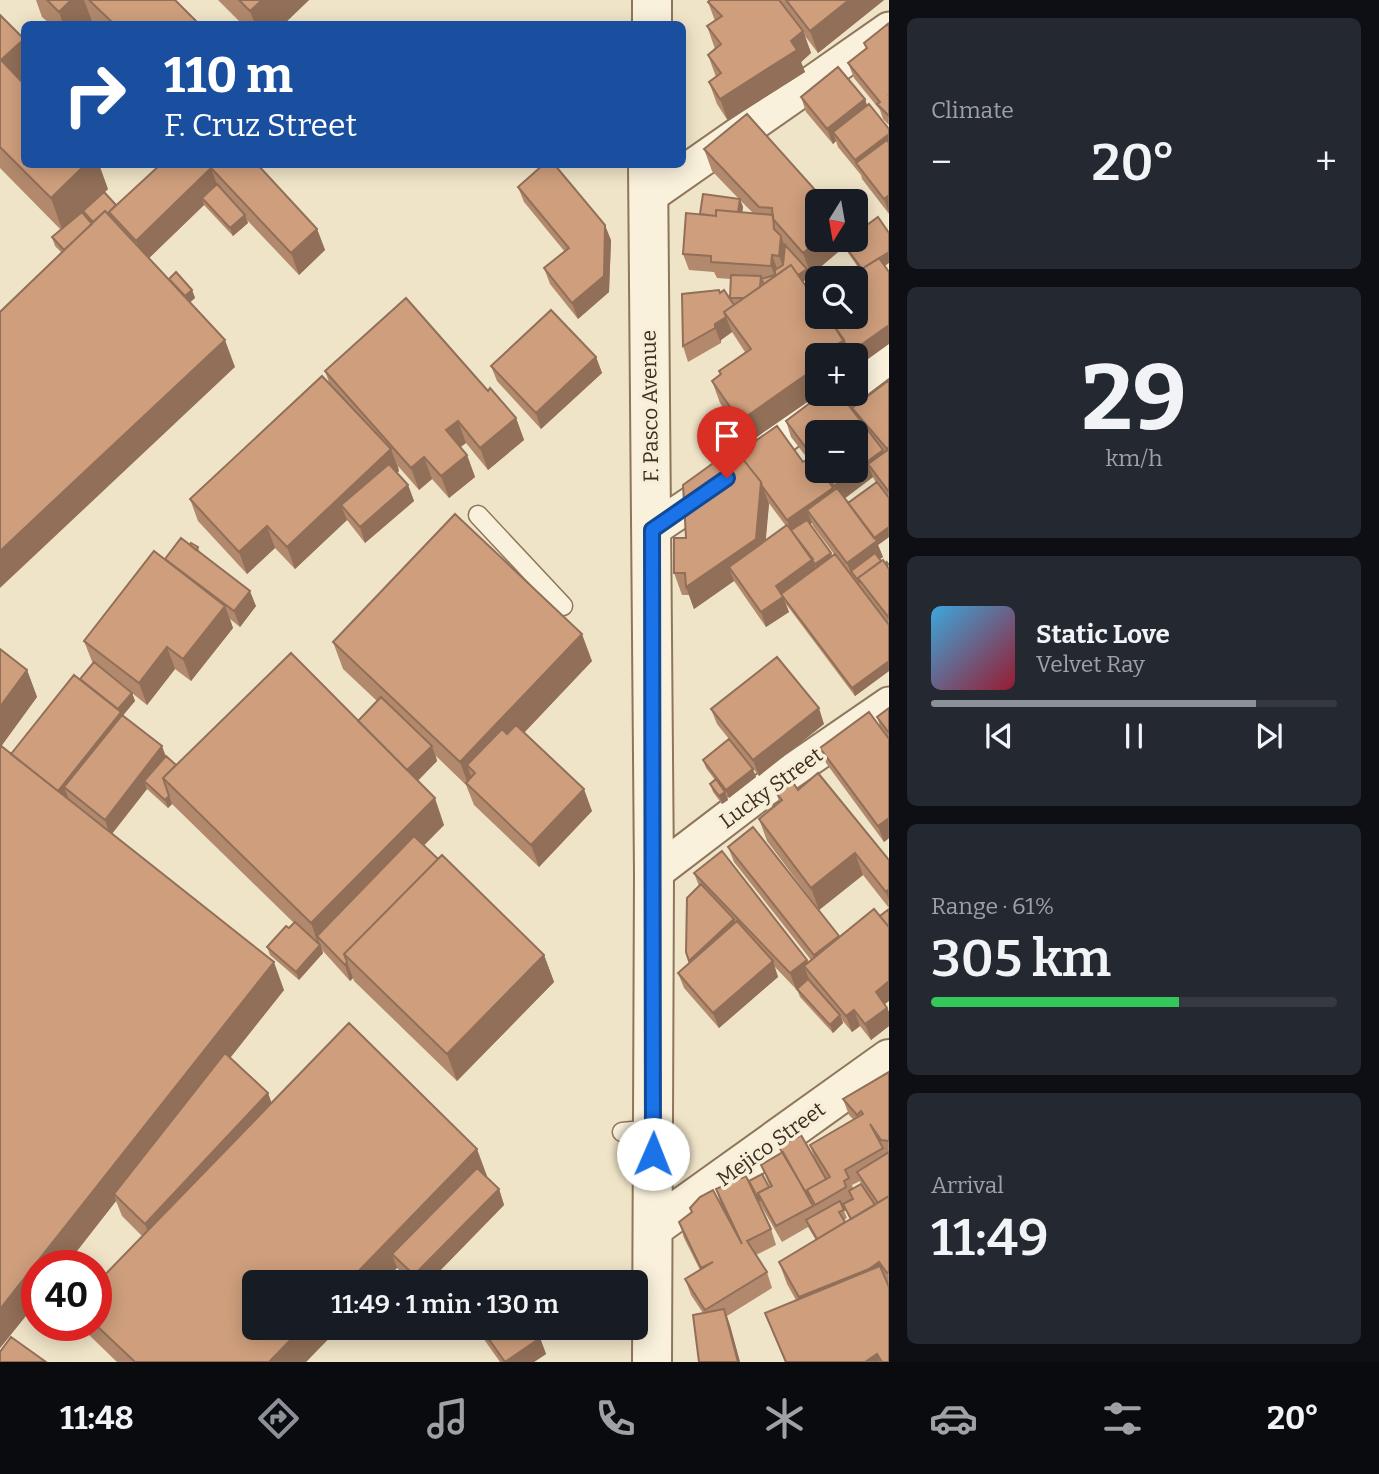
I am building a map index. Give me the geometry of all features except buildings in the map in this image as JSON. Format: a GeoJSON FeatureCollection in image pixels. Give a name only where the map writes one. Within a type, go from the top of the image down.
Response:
{"type":"FeatureCollection","features":[{"type":"Feature","properties":{"kind":"street"},"geometry":{"type":"LineString","coordinates":[[652,0],[652,21]]}},
{"type":"Feature","properties":{"kind":"street"},"geometry":{"type":"LineString","coordinates":[[686,157],[889,29]]}},
{"type":"Feature","properties":{"kind":"street"},"geometry":{"type":"LineString","coordinates":[[648,181],[669,168]]}},
{"type":"Feature","properties":{"kind":"street","name":"F. Pasco Avenue"},"geometry":{"type":"LineString","coordinates":[[648,181],[654,874],[638,1130],[653,1228],[652,1362]]}},
{"type":"Feature","properties":{"kind":"street"},"geometry":{"type":"LineString","coordinates":[[868,373],[889,357]]}},
{"type":"Feature","properties":{"kind":"street"},"geometry":{"type":"LineString","coordinates":[[652,530],[824,406]]}},
{"type":"Feature","properties":{"kind":"street","name":"Lucky Street"},"geometry":{"type":"LineString","coordinates":[[654,874],[764,790],[889,704]]}},
{"type":"Feature","properties":{"kind":"street","name":"Mejico Street"},"geometry":{"type":"LineString","coordinates":[[653,1228],[755,1166],[889,1059]]}},
{"type":"Feature","properties":{"kind":"lane"},"geometry":{"type":"LineString","coordinates":[[478,515],[563,606]]}},
{"type":"Feature","properties":{"kind":"route"},"geometry":{"type":"LineString","coordinates":[[653,1154],[652,530],[727,478]]}}]}
